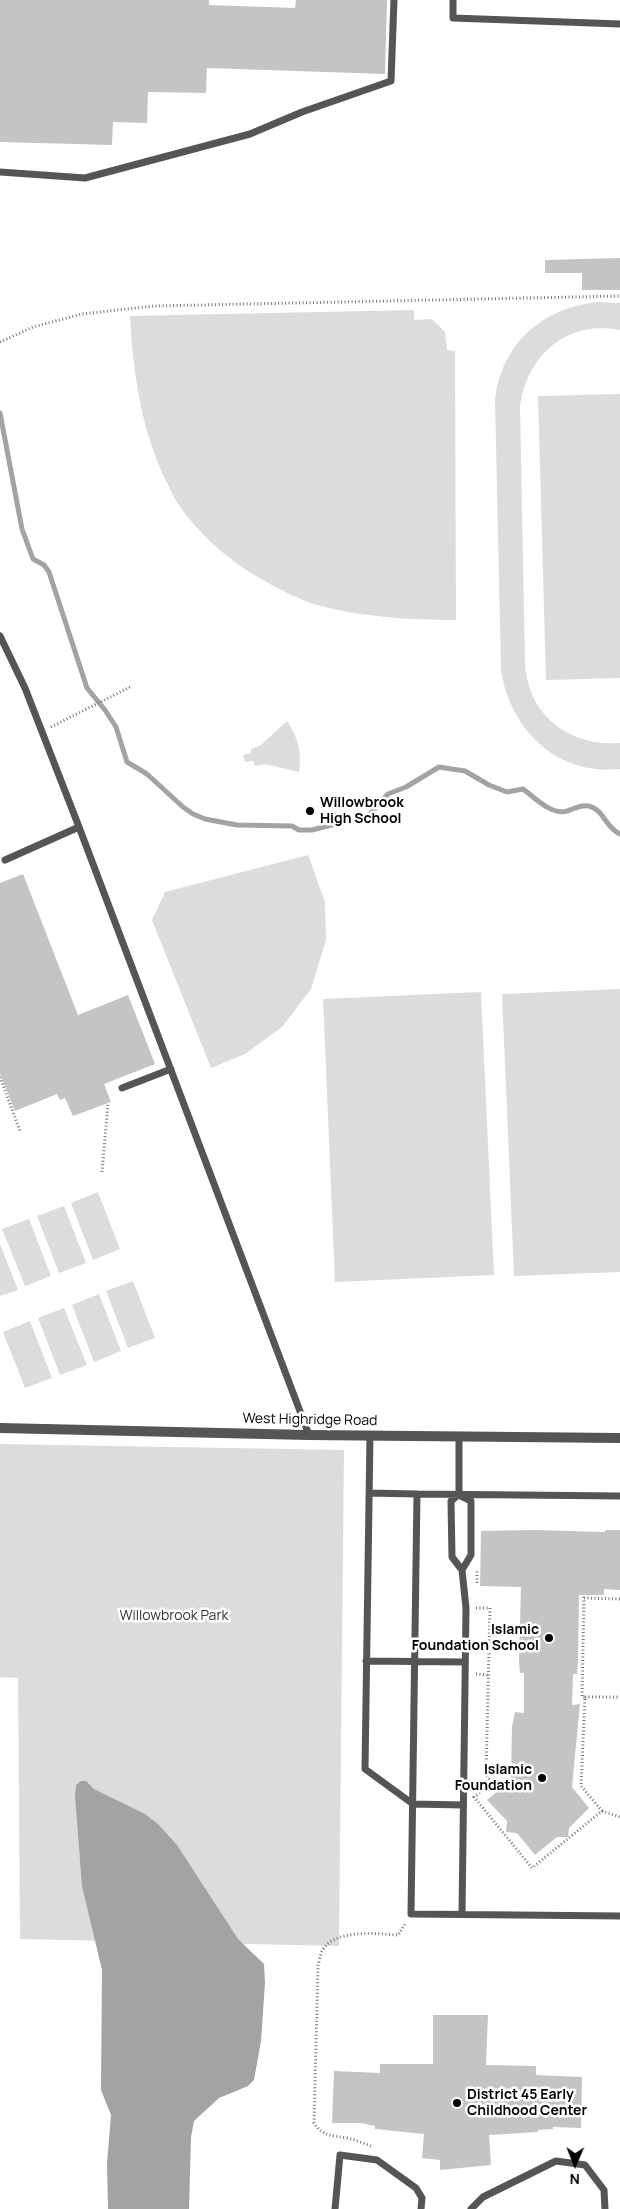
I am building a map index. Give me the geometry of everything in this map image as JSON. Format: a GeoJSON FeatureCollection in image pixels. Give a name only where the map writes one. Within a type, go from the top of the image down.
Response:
{"type":"FeatureCollection","features":[{"type":"Feature","properties":{"kind":"street","name":"West Highridge Road"},"geometry":{"type":"LineString","coordinates":[[0,1428],[309,1435],[620,1438]]}},
{"type":"Feature","properties":{"kind":"lane"},"geometry":{"type":"LineString","coordinates":[[0,172],[85,178],[250,134],[302,112],[391,81],[394,0]]}},
{"type":"Feature","properties":{"kind":"lane"},"geometry":{"type":"LineString","coordinates":[[453,0],[453,18],[620,24]]}},
{"type":"Feature","properties":{"kind":"lane"},"geometry":{"type":"LineString","coordinates":[[0,636],[25,688],[42,731],[309,1435]]}},
{"type":"Feature","properties":{"kind":"lane"},"geometry":{"type":"LineString","coordinates":[[5,860],[79,827]]}},
{"type":"Feature","properties":{"kind":"lane"},"geometry":{"type":"LineString","coordinates":[[122,1088],[171,1069]]}},
{"type":"Feature","properties":{"kind":"lane"},"geometry":{"type":"LineString","coordinates":[[370,1435],[365,1769],[413,1804],[463,1805]]}},
{"type":"Feature","properties":{"kind":"lane"},"geometry":{"type":"LineString","coordinates":[[459,1436],[459,1494],[451,1502],[452,1557],[462,1570],[466,1608],[462,1914]]}},
{"type":"Feature","properties":{"kind":"lane"},"geometry":{"type":"LineString","coordinates":[[369,1493],[620,1496]]}},
{"type":"Feature","properties":{"kind":"lane"},"geometry":{"type":"LineString","coordinates":[[417,1494],[412,1914],[620,1916]]}},
{"type":"Feature","properties":{"kind":"lane"},"geometry":{"type":"LineString","coordinates":[[459,1494],[471,1501],[471,1555],[462,1570]]}},
{"type":"Feature","properties":{"kind":"lane"},"geometry":{"type":"LineString","coordinates":[[366,1662],[465,1662]]}},
{"type":"Feature","properties":{"kind":"lane"},"geometry":{"type":"LineString","coordinates":[[335,2209],[340,2155],[377,2160],[416,2188],[422,2198],[421,2209]]}},
{"type":"Feature","properties":{"kind":"lane"},"geometry":{"type":"LineString","coordinates":[[471,2209],[483,2197],[556,2161],[585,2165],[604,2190],[605,2209]]}},
{"type":"Feature","properties":{"kind":"path"},"geometry":{"type":"LineString","coordinates":[[0,342],[33,327],[82,314],[154,306],[620,296]]}},
{"type":"Feature","properties":{"kind":"path"},"geometry":{"type":"LineString","coordinates":[[42,731],[130,686]]}},
{"type":"Feature","properties":{"kind":"path"},"geometry":{"type":"LineString","coordinates":[[0,1077],[20,1131]]}},
{"type":"Feature","properties":{"kind":"path"},"geometry":{"type":"LineString","coordinates":[[102,1172],[108,1104]]}},
{"type":"Feature","properties":{"kind":"path"},"geometry":{"type":"LineString","coordinates":[[476,1589],[477,1560]]}},
{"type":"Feature","properties":{"kind":"path"},"geometry":{"type":"LineString","coordinates":[[476,1598],[476,1608]]}},
{"type":"Feature","properties":{"kind":"path"},"geometry":{"type":"LineString","coordinates":[[620,1599],[584,1598],[582,1697],[584,1697],[581,1786],[602,1811],[620,1816]]}},
{"type":"Feature","properties":{"kind":"path"},"geometry":{"type":"LineString","coordinates":[[466,1608],[490,1608],[486,1776],[492,1783],[474,1797],[532,1868],[602,1811]]}},
{"type":"Feature","properties":{"kind":"path"},"geometry":{"type":"LineString","coordinates":[[584,1697],[620,1697]]}},
{"type":"Feature","properties":{"kind":"path"},"geometry":{"type":"LineString","coordinates":[[379,2148],[346,2138],[327,2136],[319,2131],[314,2123],[318,1966],[322,1950],[334,1940],[350,1934],[398,1935],[412,1914]]}},
{"type":"Feature","properties":{"kind":"green space"},"geometry":{"type":"Polygon","coordinates":[[[597,302],[620,303],[620,330],[601,328],[583,330],[567,336],[553,345],[541,356],[531,371],[524,387],[520,406],[525,662],[528,681],[534,698],[542,712],[554,724],[568,733],[601,743],[620,743],[620,769],[597,769],[576,765],[557,757],[541,745],[526,730],[515,712],[506,692],[501,671],[495,400],[499,380],[515,346],[528,332],[542,321],[559,312],[597,302]]]}},
{"type":"Feature","properties":{"kind":"green space"},"geometry":{"type":"Polygon","coordinates":[[[414,310],[414,320],[432,319],[445,332],[447,350],[455,351],[456,620],[386,617],[317,605],[278,588],[234,561],[194,525],[175,498],[166,481],[157,461],[144,421],[133,359],[130,316],[414,310]]]}},
{"type":"Feature","properties":{"kind":"green space"},"geometry":{"type":"Polygon","coordinates":[[[620,394],[620,678],[546,680],[538,396],[620,394]]]}},
{"type":"Feature","properties":{"kind":"green space"},"geometry":{"type":"Polygon","coordinates":[[[287,721],[298,745],[300,758],[299,772],[265,764],[255,766],[253,761],[245,762],[243,755],[251,753],[251,749],[261,745],[287,721]]]}},
{"type":"Feature","properties":{"kind":"green space"},"geometry":{"type":"Polygon","coordinates":[[[308,855],[325,902],[326,940],[311,989],[282,1027],[245,1054],[211,1068],[152,920],[165,892],[308,855]]]}},
{"type":"Feature","properties":{"kind":"green space"},"geometry":{"type":"Polygon","coordinates":[[[620,989],[620,1272],[514,1276],[502,994],[620,989]]]}},
{"type":"Feature","properties":{"kind":"green space"},"geometry":{"type":"Polygon","coordinates":[[[481,992],[494,1275],[335,1282],[323,999],[481,992]]]}},
{"type":"Feature","properties":{"kind":"green space"},"geometry":{"type":"Polygon","coordinates":[[[98,1192],[120,1249],[93,1260],[71,1203],[98,1192]]]}},
{"type":"Feature","properties":{"kind":"green space"},"geometry":{"type":"Polygon","coordinates":[[[64,1206],[86,1263],[59,1273],[37,1216],[64,1206]]]}},
{"type":"Feature","properties":{"kind":"green space"},"geometry":{"type":"Polygon","coordinates":[[[29,1219],[51,1276],[25,1286],[2,1229],[29,1219]]]}},
{"type":"Feature","properties":{"kind":"green space"},"geometry":{"type":"Polygon","coordinates":[[[0,1244],[18,1290],[0,1296],[0,1244]]]}},
{"type":"Feature","properties":{"kind":"green space"},"geometry":{"type":"Polygon","coordinates":[[[133,1281],[155,1338],[128,1348],[106,1291],[133,1281]]]}},
{"type":"Feature","properties":{"kind":"green space"},"geometry":{"type":"Polygon","coordinates":[[[99,1294],[121,1351],[94,1362],[72,1305],[99,1294]]]}},
{"type":"Feature","properties":{"kind":"green space"},"geometry":{"type":"Polygon","coordinates":[[[64,1308],[87,1365],[60,1375],[38,1318],[64,1308]]]}},
{"type":"Feature","properties":{"kind":"green space"},"geometry":{"type":"Polygon","coordinates":[[[30,1321],[52,1378],[25,1388],[3,1332],[30,1321]]]}},
{"type":"Feature","properties":{"kind":"green space","name":"Willowbrook Park"},"geometry":{"type":"Polygon","coordinates":[[[0,1444],[344,1450],[339,1946],[20,1939],[18,1678],[0,1677],[0,1444]]]}},
{"type":"Feature","properties":{"kind":"shaded area"},"geometry":{"type":"Polygon","coordinates":[[[81,1781],[86,1781],[94,1789],[145,1814],[158,1824],[177,1845],[238,1939],[264,1964],[265,1983],[261,2041],[254,2080],[248,2086],[219,2098],[194,2121],[191,2137],[189,2209],[108,2209],[107,2163],[111,2115],[101,2090],[102,1970],[82,1886],[75,1796],[76,1785],[81,1781]]]}},
{"type":"Feature","properties":{"kind":"building"},"geometry":{"type":"Polygon","coordinates":[[[0,0],[209,0],[209,5],[295,8],[296,0],[387,0],[385,74],[207,68],[206,93],[148,92],[147,123],[113,122],[112,145],[0,142],[0,0]]]}},
{"type":"Feature","properties":{"kind":"building"},"geometry":{"type":"Polygon","coordinates":[[[620,258],[620,290],[582,290],[582,273],[545,273],[545,260],[620,258]]]}},
{"type":"Feature","properties":{"kind":"building"},"geometry":{"type":"Polygon","coordinates":[[[23,874],[78,1015],[128,995],[155,1064],[104,1084],[111,1102],[73,1116],[65,1098],[60,1100],[57,1094],[15,1111],[0,1074],[0,883],[23,874]]]}},
{"type":"Feature","properties":{"kind":"building"},"geometry":{"type":"Polygon","coordinates":[[[605,1530],[620,1530],[620,1590],[604,1589],[604,1595],[579,1595],[578,1662],[577,1674],[573,1674],[572,1705],[580,1704],[572,1787],[589,1808],[569,1828],[568,1837],[557,1837],[535,1855],[517,1833],[506,1832],[507,1821],[487,1800],[511,1780],[512,1727],[515,1712],[524,1713],[524,1673],[520,1673],[519,1662],[521,1587],[480,1586],[481,1531],[605,1532],[605,1530]]]}},
{"type":"Feature","properties":{"kind":"building","name":"District 45 Early Childhood Center"},"geometry":{"type":"Polygon","coordinates":[[[433,2015],[488,2015],[486,2065],[536,2066],[536,2075],[582,2077],[581,2128],[553,2127],[553,2129],[538,2130],[538,2132],[489,2135],[491,2165],[440,2170],[440,2160],[422,2158],[424,2134],[375,2129],[375,2126],[361,2123],[332,2123],[334,2071],[380,2073],[380,2064],[433,2064],[433,2015]]]}},
{"type":"Feature","properties":{"kind":"waterway"},"geometry":{"type":"LineString","coordinates":[[0,413],[22,529],[33,559],[44,565],[49,572],[87,688],[116,727],[127,762],[147,774],[193,814],[205,819],[237,825],[292,826],[299,830],[312,830],[369,815],[388,794],[406,787],[439,767],[465,771],[489,785],[507,792],[523,789],[555,811],[561,812],[580,806],[589,806],[598,811],[611,827],[620,834]]}},
{"type":"Feature","properties":{"kind":"place","name":"Willowbrook High School"},"geometry":{"type":"Point","coordinates":[310,811]}},
{"type":"Feature","properties":{"kind":"place","name":"Islamic Foundation School"},"geometry":{"type":"Point","coordinates":[549,1638]}},
{"type":"Feature","properties":{"kind":"place","name":"Islamic Foundation"},"geometry":{"type":"Point","coordinates":[542,1778]}},
{"type":"Feature","properties":{"kind":"place","name":"District 45 Early Childhood Center"},"geometry":{"type":"Point","coordinates":[457,2103]}}]}
